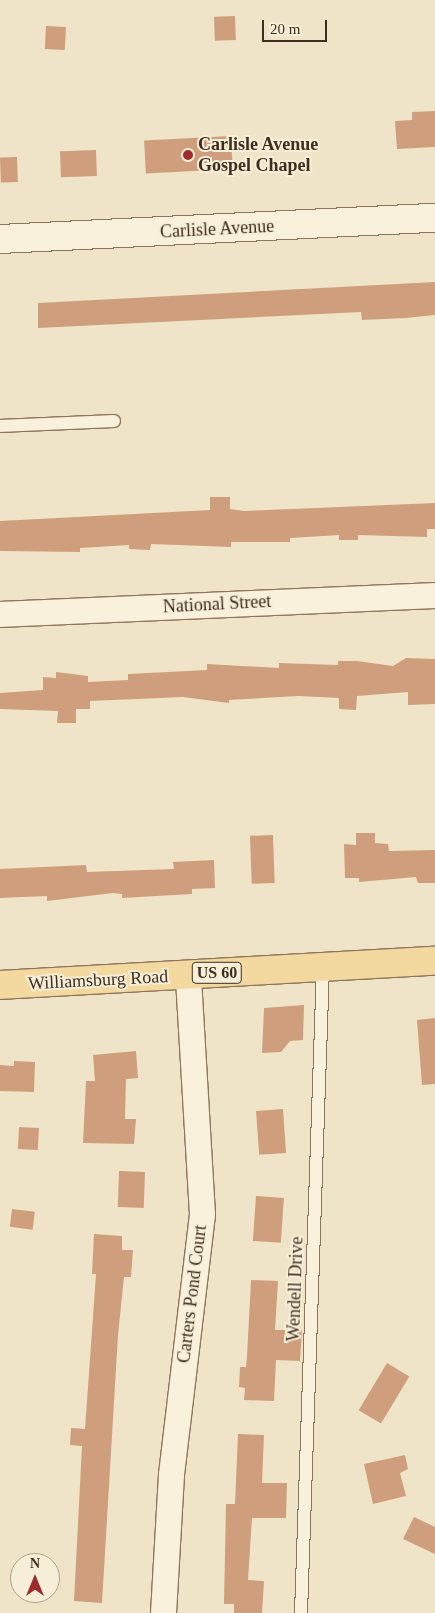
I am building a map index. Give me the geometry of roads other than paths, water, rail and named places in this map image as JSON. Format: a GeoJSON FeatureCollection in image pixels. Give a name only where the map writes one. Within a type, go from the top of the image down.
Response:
{"type":"FeatureCollection","features":[{"type":"Feature","properties":{"kind":"main road","name":"Williamsburg Road"},"geometry":{"type":"LineString","coordinates":[[0,985],[435,961]]}},
{"type":"Feature","properties":{"kind":"street","name":"Carlisle Avenue"},"geometry":{"type":"LineString","coordinates":[[0,239],[435,218]]}},
{"type":"Feature","properties":{"kind":"street","name":"National Street"},"geometry":{"type":"LineString","coordinates":[[0,614],[435,595]]}},
{"type":"Feature","properties":{"kind":"street","name":"Carters Pond Court"},"geometry":{"type":"LineString","coordinates":[[163,1613],[171,1474],[202,1214],[188,975]]}},
{"type":"Feature","properties":{"kind":"lane"},"geometry":{"type":"LineString","coordinates":[[0,426],[114,421]]}},
{"type":"Feature","properties":{"kind":"lane","name":"Wendell Drive"},"geometry":{"type":"LineString","coordinates":[[301,1613],[323,967]]}},
{"type":"Feature","properties":{"kind":"place","name":"Carlisle Avenue Gospel Chapel"},"geometry":{"type":"Point","coordinates":[188,155]}}]}
